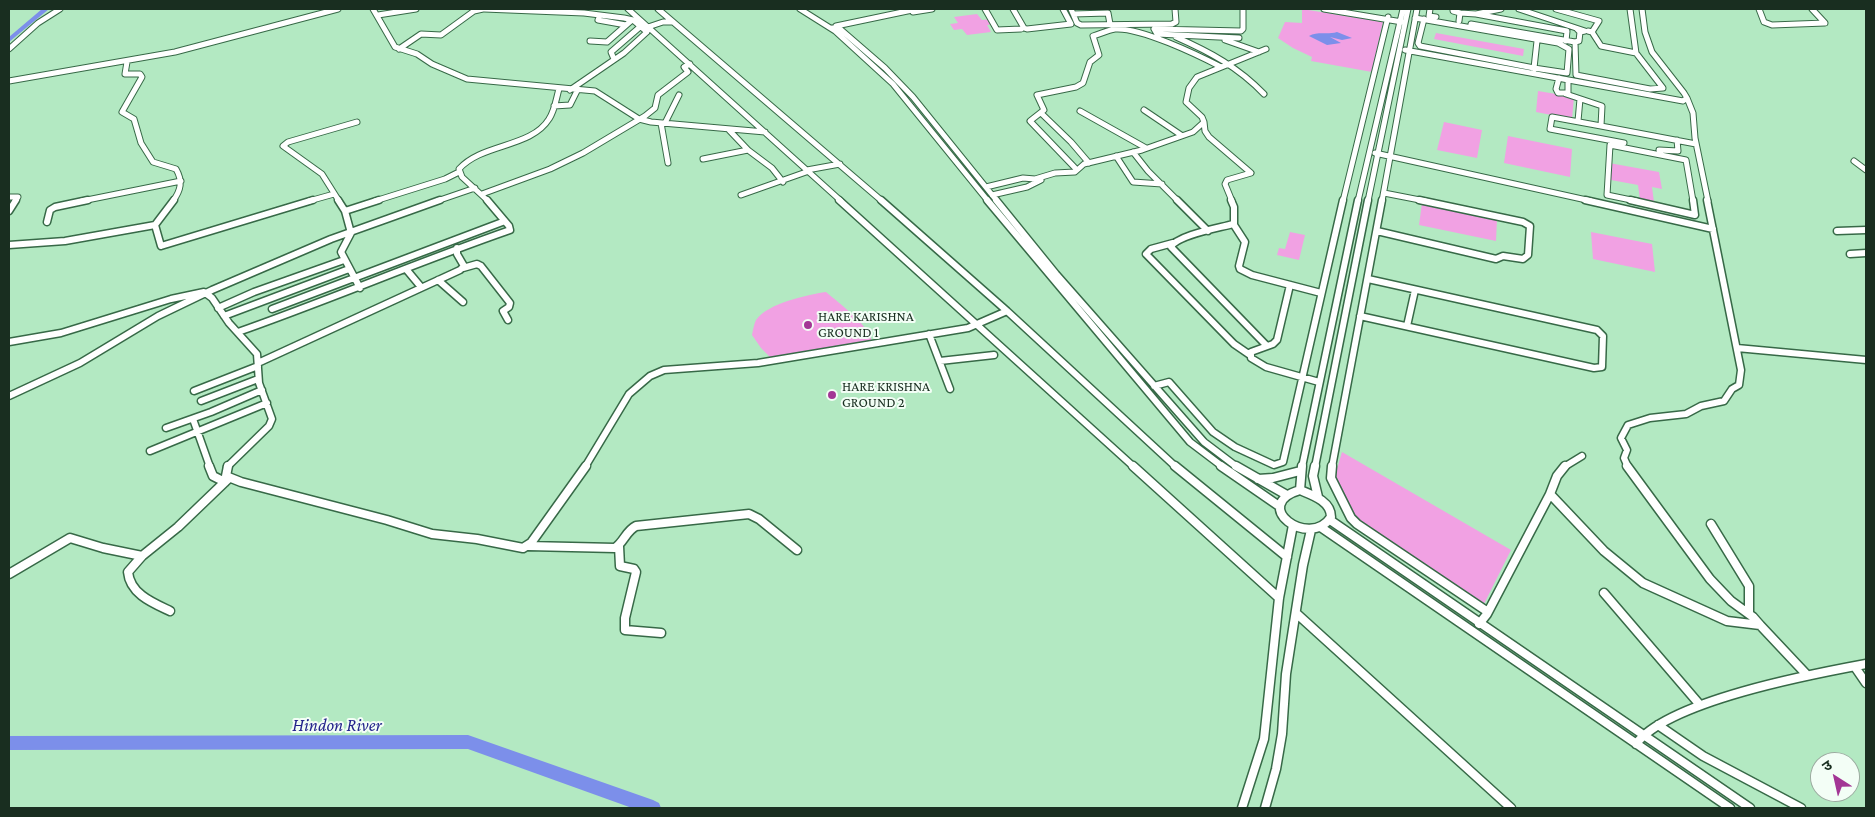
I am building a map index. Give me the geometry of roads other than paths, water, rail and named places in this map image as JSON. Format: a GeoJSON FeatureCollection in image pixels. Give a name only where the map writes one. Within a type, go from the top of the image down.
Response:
{"type":"FeatureCollection","features":[{"type":"Feature","properties":{"kind":"street"},"geometry":{"type":"LineString","coordinates":[[9,49],[38,23],[60,9]]}},
{"type":"Feature","properties":{"kind":"street"},"geometry":{"type":"LineString","coordinates":[[9,81],[127,62],[206,45],[338,9]]}},
{"type":"Feature","properties":{"kind":"street"},"geometry":{"type":"LineString","coordinates":[[373,9],[378,15],[392,44],[400,49],[417,54],[432,64],[467,79],[559,90],[598,92],[639,119],[729,130],[765,132]]}},
{"type":"Feature","properties":{"kind":"street"},"geometry":{"type":"LineString","coordinates":[[378,15],[416,9]]}},
{"type":"Feature","properties":{"kind":"street"},"geometry":{"type":"LineString","coordinates":[[400,49],[421,34],[441,35],[474,11],[481,9],[601,15],[632,20],[641,26],[647,34],[570,90]]}},
{"type":"Feature","properties":{"kind":"street"},"geometry":{"type":"LineString","coordinates":[[610,9],[596,19],[626,25]]}},
{"type":"Feature","properties":{"kind":"street"},"geometry":{"type":"LineString","coordinates":[[628,9],[1279,598]]}},
{"type":"Feature","properties":{"kind":"street"},"geometry":{"type":"LineString","coordinates":[[658,9],[840,164],[1007,311],[1175,466],[1287,557]]}},
{"type":"Feature","properties":{"kind":"street"},"geometry":{"type":"LineString","coordinates":[[800,9],[836,29],[893,84],[1083,317],[1190,442],[1244,484],[1279,506],[1282,514],[1293,525],[1311,530],[1322,528],[1330,520],[1331,512],[1327,505],[1318,497],[1300,490],[1284,494],[1240,469],[1204,442],[1160,384]]}},
{"type":"Feature","properties":{"kind":"street"},"geometry":{"type":"LineString","coordinates":[[808,9],[836,29],[899,81],[997,194],[1062,281],[1160,384],[1225,441],[1268,464],[1278,465],[1283,462],[1307,378],[1321,293],[1368,122],[1408,9]]}},
{"type":"Feature","properties":{"kind":"street"},"geometry":{"type":"LineString","coordinates":[[836,29],[917,9]]}},
{"type":"Feature","properties":{"kind":"street"},"geometry":{"type":"LineString","coordinates":[[836,29],[932,9]]}},
{"type":"Feature","properties":{"kind":"street"},"geometry":{"type":"LineString","coordinates":[[985,9],[997,30],[1021,29]]}},
{"type":"Feature","properties":{"kind":"street"},"geometry":{"type":"LineString","coordinates":[[1013,9],[1024,28],[1027,29],[1071,24],[1063,9]]}},
{"type":"Feature","properties":{"kind":"street"},"geometry":{"type":"LineString","coordinates":[[1071,9],[1079,24],[1172,24],[1176,22],[1175,9]]}},
{"type":"Feature","properties":{"kind":"street"},"geometry":{"type":"LineString","coordinates":[[1239,38],[1157,34],[1154,29],[1161,27],[1242,30],[1243,9]]}},
{"type":"Feature","properties":{"kind":"street"},"geometry":{"type":"LineString","coordinates":[[1324,9],[1388,18]]}},
{"type":"Feature","properties":{"kind":"street"},"geometry":{"type":"LineString","coordinates":[[1342,9],[1403,21]]}},
{"type":"Feature","properties":{"kind":"street"},"geometry":{"type":"LineString","coordinates":[[1318,497],[1313,476],[1400,49],[1403,21],[1402,9]]}},
{"type":"Feature","properties":{"kind":"street"},"geometry":{"type":"LineString","coordinates":[[1417,9],[1346,399],[1332,462],[1332,482],[1351,518],[1357,524],[1484,618]]}},
{"type":"Feature","properties":{"kind":"street"},"geometry":{"type":"LineString","coordinates":[[1430,9],[1429,16],[1566,41],[1579,41],[1581,31]]}},
{"type":"Feature","properties":{"kind":"street"},"geometry":{"type":"LineString","coordinates":[[1454,9],[1453,11],[1460,13],[1501,9]]}},
{"type":"Feature","properties":{"kind":"street"},"geometry":{"type":"LineString","coordinates":[[1519,9],[1581,31],[1592,32],[1596,29],[1599,21],[1556,9]]}},
{"type":"Feature","properties":{"kind":"street"},"geometry":{"type":"LineString","coordinates":[[1575,42],[1576,75],[1659,90],[1663,88],[1636,53],[1630,9]]}},
{"type":"Feature","properties":{"kind":"street"},"geometry":{"type":"LineString","coordinates":[[1642,9],[1645,32],[1652,52],[1687,98],[1693,113],[1696,144],[1737,348],[1741,379],[1739,385],[1732,389],[1724,401],[1701,406],[1686,414],[1663,416],[1634,422],[1625,427],[1621,438],[1627,450],[1624,458],[1628,471],[1648,493],[1684,546],[1704,571],[1731,601],[1749,612],[1807,675]]}},
{"type":"Feature","properties":{"kind":"street"},"geometry":{"type":"LineString","coordinates":[[1759,9],[1764,22],[1772,25],[1825,23],[1812,9]]}},
{"type":"Feature","properties":{"kind":"street"},"geometry":{"type":"LineString","coordinates":[[1073,14],[1108,11],[1110,24]]}},
{"type":"Feature","properties":{"kind":"street"},"geometry":{"type":"LineString","coordinates":[[1476,11],[1567,31],[1566,41]]}},
{"type":"Feature","properties":{"kind":"street"},"geometry":{"type":"LineString","coordinates":[[1459,21],[1460,13]]}},
{"type":"Feature","properties":{"kind":"street"},"geometry":{"type":"LineString","coordinates":[[1300,490],[1300,471],[1370,152],[1368,122],[1388,18]]}},
{"type":"Feature","properties":{"kind":"street"},"geometry":{"type":"LineString","coordinates":[[1400,49],[1534,70],[1566,73],[1569,49],[1558,43],[1537,41],[1416,18]]}},
{"type":"Feature","properties":{"kind":"street"},"geometry":{"type":"LineString","coordinates":[[1424,19],[1418,43],[1420,46],[1534,70],[1568,80],[1676,100],[1687,98]]}},
{"type":"Feature","properties":{"kind":"street"},"geometry":{"type":"LineString","coordinates":[[590,41],[607,42],[632,20]]}},
{"type":"Feature","properties":{"kind":"street"},"geometry":{"type":"LineString","coordinates":[[648,27],[664,22],[674,22]]}},
{"type":"Feature","properties":{"kind":"street"},"geometry":{"type":"LineString","coordinates":[[614,59],[611,52],[641,26]]}},
{"type":"Feature","properties":{"kind":"street"},"geometry":{"type":"LineString","coordinates":[[1077,170],[1030,121],[1044,110],[1036,96],[1081,85],[1090,62],[1099,55],[1092,37],[1113,29],[1126,29],[1178,46],[1221,67]]}},
{"type":"Feature","properties":{"kind":"street"},"geometry":{"type":"LineString","coordinates":[[1413,29],[1422,31]]}},
{"type":"Feature","properties":{"kind":"street"},"geometry":{"type":"LineString","coordinates":[[1592,32],[1602,46],[1636,53]]}},
{"type":"Feature","properties":{"kind":"street"},"geometry":{"type":"LineString","coordinates":[[1171,35],[1231,64],[1249,77],[1264,94]]}},
{"type":"Feature","properties":{"kind":"street"},"geometry":{"type":"LineString","coordinates":[[1217,38],[1259,52]]}},
{"type":"Feature","properties":{"kind":"street"},"geometry":{"type":"LineString","coordinates":[[1534,70],[1537,41]]}},
{"type":"Feature","properties":{"kind":"street"},"geometry":{"type":"LineString","coordinates":[[1266,48],[1197,77],[1185,98],[1187,106],[1202,116],[1205,131],[1209,137],[1251,172],[1225,182],[1234,207],[1233,224],[1245,242],[1239,266],[1242,271],[1321,293]]}},
{"type":"Feature","properties":{"kind":"street"},"geometry":{"type":"LineString","coordinates":[[9,246],[65,241],[155,225],[176,199],[180,192],[180,173],[176,169],[153,162],[141,143],[134,119],[122,112],[142,77],[140,74],[125,74],[127,62]]}},
{"type":"Feature","properties":{"kind":"street"},"geometry":{"type":"LineString","coordinates":[[482,194],[550,169],[583,153],[639,119],[655,108],[658,95],[688,72],[684,67],[690,64]]}},
{"type":"Feature","properties":{"kind":"street"},"geometry":{"type":"LineString","coordinates":[[1559,78],[1556,90],[1580,100],[1602,106],[1601,126]]}},
{"type":"Feature","properties":{"kind":"street"},"geometry":{"type":"LineString","coordinates":[[1566,94],[1569,92],[1568,80]]}},
{"type":"Feature","properties":{"kind":"street"},"geometry":{"type":"LineString","coordinates":[[1633,86],[1634,92]]}},
{"type":"Feature","properties":{"kind":"street"},"geometry":{"type":"LineString","coordinates":[[459,172],[460,166],[468,160],[536,132],[549,121],[559,90]]}},
{"type":"Feature","properties":{"kind":"street"},"geometry":{"type":"LineString","coordinates":[[554,106],[570,104],[577,91]]}},
{"type":"Feature","properties":{"kind":"street"},"geometry":{"type":"LineString","coordinates":[[668,163],[663,123],[679,96]]}},
{"type":"Feature","properties":{"kind":"street"},"geometry":{"type":"LineString","coordinates":[[1578,121],[1580,100]]}},
{"type":"Feature","properties":{"kind":"street"},"geometry":{"type":"LineString","coordinates":[[1144,110],[1181,135]]}},
{"type":"Feature","properties":{"kind":"street"},"geometry":{"type":"LineString","coordinates":[[1080,111],[1146,148]]}},
{"type":"Feature","properties":{"kind":"street"},"geometry":{"type":"LineString","coordinates":[[1041,114],[1072,142],[1089,163]]}},
{"type":"Feature","properties":{"kind":"street"},"geometry":{"type":"LineString","coordinates":[[1677,140],[1678,151],[1670,152],[1550,128],[1552,116],[1601,126],[1677,140],[1696,144]]}},
{"type":"Feature","properties":{"kind":"street"},"geometry":{"type":"LineString","coordinates":[[357,122],[283,144],[288,152],[322,174],[345,211],[351,233],[340,250],[360,288]]}},
{"type":"Feature","properties":{"kind":"street"},"geometry":{"type":"LineString","coordinates":[[978,188],[1077,170],[1082,165],[1133,152],[1181,135],[1199,128],[1204,122]]}},
{"type":"Feature","properties":{"kind":"street"},"geometry":{"type":"LineString","coordinates":[[729,130],[748,150],[772,168],[783,182]]}},
{"type":"Feature","properties":{"kind":"street"},"geometry":{"type":"LineString","coordinates":[[1610,146],[1686,160],[1695,215],[1664,209],[1606,195],[1610,146]]}},
{"type":"Feature","properties":{"kind":"street"},"geometry":{"type":"LineString","coordinates":[[703,160],[748,150]]}},
{"type":"Feature","properties":{"kind":"street"},"geometry":{"type":"LineString","coordinates":[[1133,152],[1208,231]]}},
{"type":"Feature","properties":{"kind":"street"},"geometry":{"type":"LineString","coordinates":[[1370,152],[1713,229]]}},
{"type":"Feature","properties":{"kind":"street"},"geometry":{"type":"LineString","coordinates":[[1116,156],[1133,182],[1162,184]]}},
{"type":"Feature","properties":{"kind":"street"},"geometry":{"type":"LineString","coordinates":[[1866,161],[1854,161],[1866,170]]}},
{"type":"Feature","properties":{"kind":"street"},"geometry":{"type":"LineString","coordinates":[[741,194],[783,182],[808,171],[840,164]]}},
{"type":"Feature","properties":{"kind":"street"},"geometry":{"type":"LineString","coordinates":[[238,332],[360,288],[457,248],[507,232],[510,227],[482,194],[459,172]]}},
{"type":"Feature","properties":{"kind":"street"},"geometry":{"type":"LineString","coordinates":[[345,211],[445,179],[459,172]]}},
{"type":"Feature","properties":{"kind":"street"},"geometry":{"type":"LineString","coordinates":[[997,194],[1026,187],[1036,181],[1062,173]]}},
{"type":"Feature","properties":{"kind":"street"},"geometry":{"type":"LineString","coordinates":[[47,222],[50,210],[55,207],[181,181]]}},
{"type":"Feature","properties":{"kind":"street"},"geometry":{"type":"LineString","coordinates":[[9,396],[80,364],[150,321],[206,293],[295,256],[320,243],[475,188]]}},
{"type":"Feature","properties":{"kind":"street"},"geometry":{"type":"LineString","coordinates":[[1377,231],[1496,259],[1503,256],[1522,259],[1528,255],[1530,226],[1523,222],[1384,193]]}},
{"type":"Feature","properties":{"kind":"street"},"geometry":{"type":"LineString","coordinates":[[155,225],[160,245],[164,246],[334,194]]}},
{"type":"Feature","properties":{"kind":"street"},"geometry":{"type":"LineString","coordinates":[[9,196],[18,197],[9,211]]}},
{"type":"Feature","properties":{"kind":"street"},"geometry":{"type":"LineString","coordinates":[[1652,206],[1652,216]]}},
{"type":"Feature","properties":{"kind":"street"},"geometry":{"type":"LineString","coordinates":[[1664,209],[1664,219]]}},
{"type":"Feature","properties":{"kind":"street"},"geometry":{"type":"LineString","coordinates":[[272,309],[505,221]]}},
{"type":"Feature","properties":{"kind":"street"},"geometry":{"type":"LineString","coordinates":[[1233,224],[1151,249],[1146,254],[1234,344],[1260,365],[1319,382]]}},
{"type":"Feature","properties":{"kind":"street"},"geometry":{"type":"LineString","coordinates":[[1837,231],[1866,230]]}},
{"type":"Feature","properties":{"kind":"street"},"geometry":{"type":"LineString","coordinates":[[1173,243],[1171,247],[1267,346]]}},
{"type":"Feature","properties":{"kind":"street"},"geometry":{"type":"LineString","coordinates":[[457,248],[457,254],[463,268]]}},
{"type":"Feature","properties":{"kind":"street"},"geometry":{"type":"LineString","coordinates":[[1850,254],[1866,253]]}},
{"type":"Feature","properties":{"kind":"street"},"geometry":{"type":"LineString","coordinates":[[218,308],[254,292],[344,260]]}},
{"type":"Feature","properties":{"kind":"street"},"geometry":{"type":"LineString","coordinates":[[194,391],[258,365],[463,268],[477,264],[481,266],[510,303],[503,313],[508,320]]}},
{"type":"Feature","properties":{"kind":"street"},"geometry":{"type":"LineString","coordinates":[[224,316],[349,269]]}},
{"type":"Feature","properties":{"kind":"street"},"geometry":{"type":"LineString","coordinates":[[406,269],[421,288]]}},
{"type":"Feature","properties":{"kind":"street"},"geometry":{"type":"LineString","coordinates":[[1360,316],[1594,368],[1602,367],[1603,336],[1597,330],[1368,279]]}},
{"type":"Feature","properties":{"kind":"street"},"geometry":{"type":"LineString","coordinates":[[438,280],[463,302]]}},
{"type":"Feature","properties":{"kind":"street"},"geometry":{"type":"LineString","coordinates":[[1250,355],[1253,351],[1277,340],[1290,285]]}},
{"type":"Feature","properties":{"kind":"street"},"geometry":{"type":"LineString","coordinates":[[303,287],[314,305]]}},
{"type":"Feature","properties":{"kind":"street"},"geometry":{"type":"LineString","coordinates":[[1406,326],[1415,290]]}},
{"type":"Feature","properties":{"kind":"street"},"geometry":{"type":"LineString","coordinates":[[9,342],[61,333],[172,299],[195,293],[206,293]]}},
{"type":"Feature","properties":{"kind":"street"},"geometry":{"type":"LineString","coordinates":[[206,293],[257,354],[258,379],[271,414],[271,423],[230,462],[225,473],[227,480]]}},
{"type":"Feature","properties":{"kind":"street"},"geometry":{"type":"LineString","coordinates":[[267,300],[278,318]]}},
{"type":"Feature","properties":{"kind":"street"},"geometry":{"type":"LineString","coordinates":[[528,546],[610,431],[629,394],[650,376],[664,370],[758,363],[929,334],[978,325],[1007,311]]}},
{"type":"Feature","properties":{"kind":"street"},"geometry":{"type":"LineString","coordinates":[[929,334],[950,389]]}},
{"type":"Feature","properties":{"kind":"street"},"geometry":{"type":"LineString","coordinates":[[1737,348],[1866,360]]}},
{"type":"Feature","properties":{"kind":"street"},"geometry":{"type":"LineString","coordinates":[[940,361],[994,356]]}},
{"type":"Feature","properties":{"kind":"street"},"geometry":{"type":"LineString","coordinates":[[201,401],[258,379]]}},
{"type":"Feature","properties":{"kind":"street"},"geometry":{"type":"LineString","coordinates":[[166,428],[193,419],[262,390]]}},
{"type":"Feature","properties":{"kind":"street"},"geometry":{"type":"LineString","coordinates":[[150,451],[267,404]]}},
{"type":"Feature","properties":{"kind":"street"},"geometry":{"type":"LineString","coordinates":[[193,419],[213,476],[387,520],[432,534],[477,539],[516,547],[593,549],[619,546]]}},
{"type":"Feature","properties":{"kind":"street"},"geometry":{"type":"LineString","coordinates":[[1484,618],[1550,494],[1554,481],[1568,463],[1582,456]]}},
{"type":"Feature","properties":{"kind":"street"},"geometry":{"type":"LineString","coordinates":[[1257,479],[1273,478],[1300,471]]}},
{"type":"Feature","properties":{"kind":"street"},"geometry":{"type":"LineString","coordinates":[[170,611],[147,599],[130,583],[128,572],[142,556],[178,527],[227,480]]}},
{"type":"Feature","properties":{"kind":"street"},"geometry":{"type":"LineString","coordinates":[[1279,506],[1284,494]]}},
{"type":"Feature","properties":{"kind":"street"},"geometry":{"type":"LineString","coordinates":[[1550,494],[1604,551],[1643,583],[1727,621],[1760,625]]}},
{"type":"Feature","properties":{"kind":"street"},"geometry":{"type":"LineString","coordinates":[[661,633],[624,630],[624,618],[636,572],[634,569],[620,566],[618,563],[619,546],[628,531],[636,526],[749,514],[759,519],[797,550]]}},
{"type":"Feature","properties":{"kind":"street"},"geometry":{"type":"LineString","coordinates":[[1330,520],[1484,618],[1651,730],[1750,808]]}},
{"type":"Feature","properties":{"kind":"street"},"geometry":{"type":"LineString","coordinates":[[1711,524],[1749,586],[1749,612]]}},
{"type":"Feature","properties":{"kind":"street"},"geometry":{"type":"LineString","coordinates":[[1242,808],[1264,740],[1279,598],[1293,525]]}},
{"type":"Feature","properties":{"kind":"street"},"geometry":{"type":"LineString","coordinates":[[1322,528],[1730,808]]}},
{"type":"Feature","properties":{"kind":"street"},"geometry":{"type":"LineString","coordinates":[[1264,808],[1276,768],[1282,734],[1286,674],[1303,565],[1311,530]]}},
{"type":"Feature","properties":{"kind":"street"},"geometry":{"type":"LineString","coordinates":[[9,574],[70,538],[103,548],[142,556]]}},
{"type":"Feature","properties":{"kind":"street"},"geometry":{"type":"LineString","coordinates":[[1604,593],[1700,705]]}},
{"type":"Feature","properties":{"kind":"street"},"geometry":{"type":"LineString","coordinates":[[1296,613],[1511,808]]}},
{"type":"Feature","properties":{"kind":"street"},"geometry":{"type":"LineString","coordinates":[[1636,744],[1651,730],[1700,705],[1807,675],[1866,664]]}},
{"type":"Feature","properties":{"kind":"street"},"geometry":{"type":"LineString","coordinates":[[1855,667],[1866,683]]}},
{"type":"Feature","properties":{"kind":"street"},"geometry":{"type":"LineString","coordinates":[[1651,730],[1802,808]]}},
{"type":"Feature","properties":{"kind":"water"},"geometry":{"type":"Polygon","coordinates":[[[1337,32],[1352,38],[1342,40],[1330,37],[1341,43],[1327,45],[1309,36],[1315,34],[1337,32]]]}},
{"type":"Feature","properties":{"kind":"waterway","name":"Hindon River"},"geometry":{"type":"LineString","coordinates":[[9,40],[46,9]]}},
{"type":"Feature","properties":{"kind":"waterway","name":"Hindon River"},"geometry":{"type":"LineString","coordinates":[[9,743],[468,742],[653,808]]}},
{"type":"Feature","properties":{"kind":"place","name":"HARE KARISHNA GROUND 1"},"geometry":{"type":"Point","coordinates":[808,325]}},
{"type":"Feature","properties":{"kind":"place","name":"HARE KRISHNA GROUND 2"},"geometry":{"type":"Point","coordinates":[832,395]}}]}
